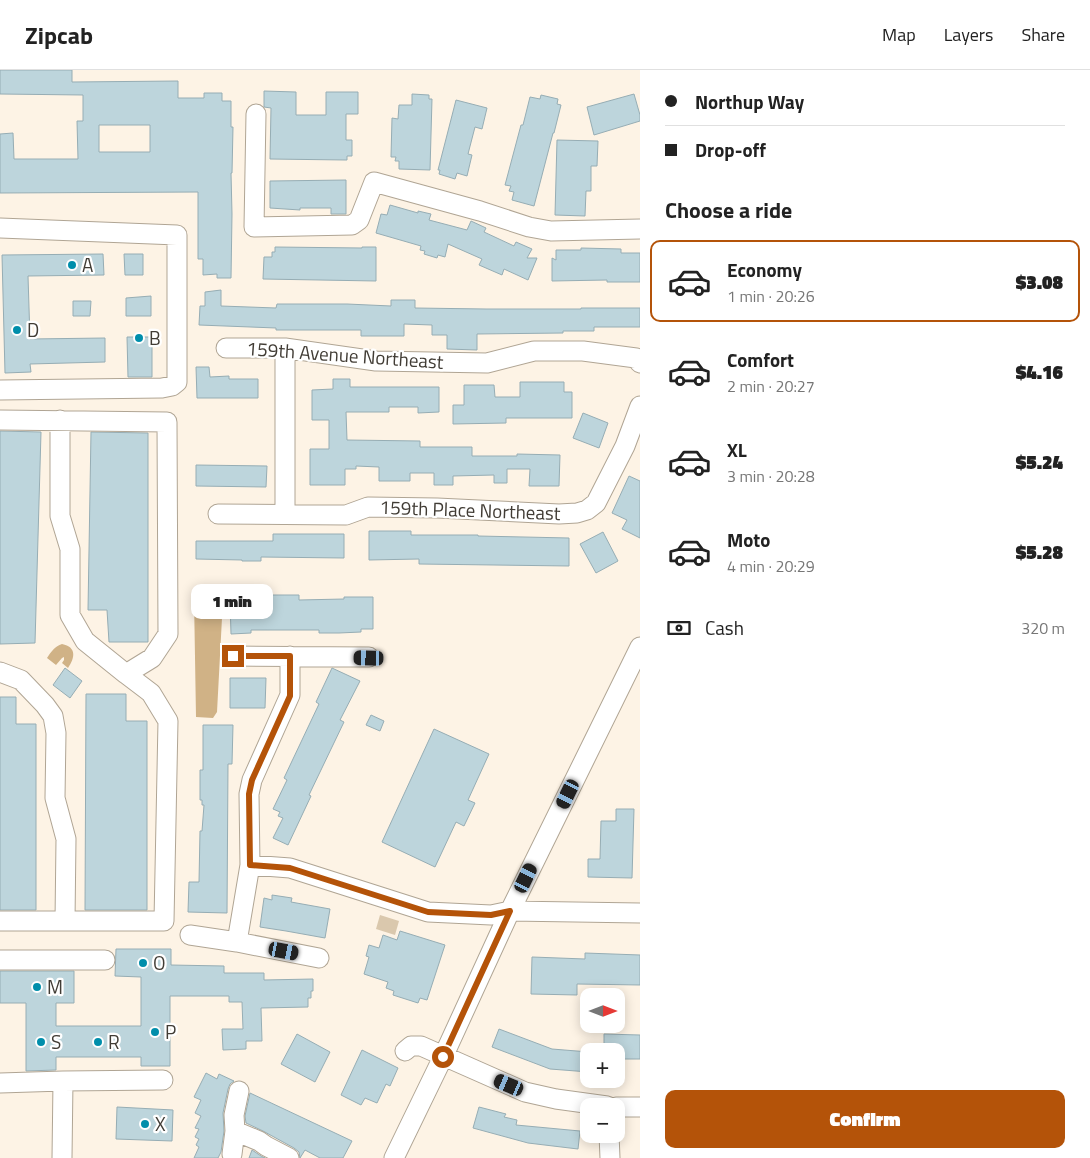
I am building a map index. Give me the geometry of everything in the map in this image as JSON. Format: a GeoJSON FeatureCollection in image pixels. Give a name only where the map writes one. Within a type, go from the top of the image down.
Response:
{"type":"FeatureCollection","features":[{"type":"Feature","properties":{"kind":"street"},"geometry":{"type":"LineString","coordinates":[[256,114],[254,227],[352,225],[359,220],[374,182],[480,211],[529,227],[551,231],[640,229]]}},
{"type":"Feature","properties":{"kind":"street"},"geometry":{"type":"LineString","coordinates":[[0,228],[177,235],[177,382],[172,386],[162,388],[0,390]]}},
{"type":"Feature","properties":{"kind":"street","name":"159th Avenue Northeast"},"geometry":{"type":"LineString","coordinates":[[226,348],[285,348],[376,361],[488,363],[534,351],[583,351],[636,358],[640,363]]}},
{"type":"Feature","properties":{"kind":"street"},"geometry":{"type":"LineString","coordinates":[[285,348],[285,514]]}},
{"type":"Feature","properties":{"kind":"street"},"geometry":{"type":"LineString","coordinates":[[632,449],[640,406]]}},
{"type":"Feature","properties":{"kind":"street"},"geometry":{"type":"LineString","coordinates":[[0,420],[167,422],[168,634],[152,658],[126,674]]}},
{"type":"Feature","properties":{"kind":"street"},"geometry":{"type":"LineString","coordinates":[[0,921],[164,921],[168,722],[151,693],[85,641],[70,615],[70,548],[60,516],[60,420]]}},
{"type":"Feature","properties":{"kind":"street","name":"159th Place Northeast"},"geometry":{"type":"LineString","coordinates":[[218,514],[346,515],[368,507],[576,513],[587,510],[596,503],[632,449]]}},
{"type":"Feature","properties":{"kind":"street"},"geometry":{"type":"LineString","coordinates":[[233,656],[369,658]]}},
{"type":"Feature","properties":{"kind":"street"},"geometry":{"type":"LineString","coordinates":[[237,942],[250,865],[249,794],[252,780],[290,696],[290,656]]}},
{"type":"Feature","properties":{"kind":"street"},"geometry":{"type":"LineString","coordinates":[[394,1158],[510,911],[638,656]]}},
{"type":"Feature","properties":{"kind":"street"},"geometry":{"type":"LineString","coordinates":[[0,672],[21,680],[45,705],[52,716],[56,733],[55,798],[66,839],[65,921]]}},
{"type":"Feature","properties":{"kind":"street"},"geometry":{"type":"LineString","coordinates":[[250,865],[290,868],[428,912],[491,915],[510,911],[640,913]]}},
{"type":"Feature","properties":{"kind":"street"},"geometry":{"type":"LineString","coordinates":[[190,935],[319,958]]}},
{"type":"Feature","properties":{"kind":"street"},"geometry":{"type":"LineString","coordinates":[[0,960],[105,960]]}},
{"type":"Feature","properties":{"kind":"street"},"geometry":{"type":"LineString","coordinates":[[405,1051],[411,1046],[421,1046],[525,1092],[580,1102]]}},
{"type":"Feature","properties":{"kind":"street"},"geometry":{"type":"LineString","coordinates":[[62,1158],[63,1080]]}},
{"type":"Feature","properties":{"kind":"street"},"geometry":{"type":"LineString","coordinates":[[0,1083],[63,1080],[163,1080]]}},
{"type":"Feature","properties":{"kind":"street"},"geometry":{"type":"LineString","coordinates":[[232,1154],[235,1131],[234,1115],[239,1091]]}},
{"type":"Feature","properties":{"kind":"street"},"geometry":{"type":"LineString","coordinates":[[625,1107],[640,1107]]}},
{"type":"Feature","properties":{"kind":"street"},"geometry":{"type":"LineString","coordinates":[[235,1131],[259,1141],[289,1158]]}},
{"type":"Feature","properties":{"kind":"street"},"geometry":{"type":"LineString","coordinates":[[609,1143],[610,1158]]}},
{"type":"Feature","properties":{"kind":"shaded area"},"geometry":{"type":"Polygon","coordinates":[[[199,589],[216,590],[223,599],[217,712],[213,718],[196,717],[194,598],[199,589]]]}},
{"type":"Feature","properties":{"kind":"shaded area"},"geometry":{"type":"Polygon","coordinates":[[[62,644],[67,645],[73,653],[68,668],[62,663],[64,657],[56,665],[47,658],[55,648],[62,644]]]}},
{"type":"Feature","properties":{"kind":"shaded area"},"geometry":{"type":"Polygon","coordinates":[[[380,915],[399,921],[395,935],[376,929],[380,915]]]}},
{"type":"Feature","properties":{"kind":"building"},"geometry":{"type":"Polygon","coordinates":[[[0,70],[72,70],[72,82],[178,81],[178,98],[204,98],[204,93],[222,93],[222,101],[231,101],[231,127],[233,127],[231,278],[217,278],[217,274],[203,275],[203,259],[198,259],[198,192],[0,193],[0,134],[13,133],[14,159],[78,159],[77,121],[83,121],[83,95],[0,94],[0,70]],[[99,125],[99,152],[150,152],[150,125],[99,125]]]}},
{"type":"Feature","properties":{"kind":"building"},"geometry":{"type":"Polygon","coordinates":[[[264,91],[296,92],[296,115],[326,115],[326,92],[358,92],[358,114],[346,114],[346,140],[352,140],[352,156],[347,156],[347,160],[270,159],[271,108],[264,107],[264,91]]]}},
{"type":"Feature","properties":{"kind":"building"},"geometry":{"type":"Polygon","coordinates":[[[412,94],[429,95],[429,99],[432,99],[430,170],[399,169],[399,161],[395,161],[396,157],[391,157],[392,118],[398,119],[399,105],[412,105],[412,94]]]}},
{"type":"Feature","properties":{"kind":"building"},"geometry":{"type":"Polygon","coordinates":[[[634,94],[640,121],[594,135],[587,107],[634,94]]]}},
{"type":"Feature","properties":{"kind":"building"},"geometry":{"type":"Polygon","coordinates":[[[541,95],[558,99],[557,104],[561,105],[534,206],[512,200],[514,192],[509,191],[511,186],[505,185],[530,97],[540,99],[541,95]]]}},
{"type":"Feature","properties":{"kind":"building"},"geometry":{"type":"Polygon","coordinates":[[[456,100],[487,108],[482,129],[475,127],[468,154],[472,155],[467,176],[457,173],[455,179],[439,174],[440,170],[438,170],[456,100]]]}},
{"type":"Feature","properties":{"kind":"building"},"geometry":{"type":"Polygon","coordinates":[[[557,140],[598,141],[597,166],[591,166],[591,191],[586,191],[585,216],[555,215],[557,140]]]}},
{"type":"Feature","properties":{"kind":"building"},"geometry":{"type":"Polygon","coordinates":[[[346,180],[346,214],[331,214],[331,208],[300,208],[300,210],[270,208],[270,181],[346,180]]]}},
{"type":"Feature","properties":{"kind":"building"},"geometry":{"type":"Polygon","coordinates":[[[390,205],[418,213],[418,211],[431,214],[429,220],[467,230],[471,221],[486,228],[484,232],[514,246],[516,242],[532,249],[527,258],[537,258],[528,280],[504,269],[502,275],[479,265],[482,259],[448,244],[445,257],[438,255],[437,258],[424,254],[425,251],[420,250],[421,246],[376,233],[381,214],[387,215],[390,205]]]}},
{"type":"Feature","properties":{"kind":"building"},"geometry":{"type":"Polygon","coordinates":[[[275,247],[376,247],[376,281],[263,279],[264,257],[272,257],[275,247]]]}},
{"type":"Feature","properties":{"kind":"building"},"geometry":{"type":"Polygon","coordinates":[[[581,248],[621,249],[621,253],[640,253],[640,282],[607,282],[607,280],[552,281],[552,258],[556,260],[556,250],[581,250],[581,248]]]}},
{"type":"Feature","properties":{"kind":"building"},"geometry":{"type":"Polygon","coordinates":[[[103,254],[104,275],[28,276],[30,339],[105,338],[105,362],[30,364],[31,372],[5,373],[2,255],[103,254]]]}},
{"type":"Feature","properties":{"kind":"building"},"geometry":{"type":"Polygon","coordinates":[[[124,254],[143,254],[143,275],[125,275],[124,254]]]}},
{"type":"Feature","properties":{"kind":"building"},"geometry":{"type":"Polygon","coordinates":[[[221,290],[221,306],[276,308],[277,304],[347,304],[391,306],[391,300],[415,300],[415,308],[640,308],[640,327],[594,327],[594,331],[563,331],[563,333],[477,334],[477,350],[447,349],[447,335],[432,335],[432,325],[404,324],[404,336],[361,336],[361,330],[276,330],[276,328],[199,325],[200,306],[205,306],[205,292],[221,290]]]}},
{"type":"Feature","properties":{"kind":"building"},"geometry":{"type":"Polygon","coordinates":[[[151,296],[151,316],[126,316],[126,298],[151,296]]]}},
{"type":"Feature","properties":{"kind":"building"},"geometry":{"type":"Polygon","coordinates":[[[73,301],[91,301],[90,316],[73,316],[73,301]]]}},
{"type":"Feature","properties":{"kind":"building"},"geometry":{"type":"Polygon","coordinates":[[[127,337],[152,337],[152,377],[128,377],[127,337]]]}},
{"type":"Feature","properties":{"kind":"building"},"geometry":{"type":"Polygon","coordinates":[[[196,367],[209,367],[210,377],[229,376],[229,379],[258,379],[258,398],[197,398],[196,367]]]}},
{"type":"Feature","properties":{"kind":"building"},"geometry":{"type":"Polygon","coordinates":[[[333,379],[350,379],[350,387],[439,387],[439,412],[418,413],[418,407],[389,407],[389,412],[346,412],[347,440],[420,441],[420,447],[472,447],[472,456],[560,455],[559,486],[529,486],[530,469],[507,469],[507,483],[494,483],[494,475],[453,476],[453,485],[434,485],[434,473],[410,473],[410,481],[379,481],[379,467],[356,466],[356,469],[345,469],[345,485],[310,485],[310,449],[329,449],[329,420],[312,420],[312,390],[333,389],[333,379]]]}},
{"type":"Feature","properties":{"kind":"building"},"geometry":{"type":"Polygon","coordinates":[[[520,382],[564,382],[564,392],[572,392],[572,418],[506,418],[506,423],[453,424],[453,405],[464,405],[464,385],[494,385],[495,397],[520,397],[520,382]]]}},
{"type":"Feature","properties":{"kind":"building"},"geometry":{"type":"Polygon","coordinates":[[[583,413],[608,423],[599,448],[573,438],[583,413]]]}},
{"type":"Feature","properties":{"kind":"building"},"geometry":{"type":"Polygon","coordinates":[[[0,431],[41,432],[35,643],[0,644],[0,431]]]}},
{"type":"Feature","properties":{"kind":"building"},"geometry":{"type":"Polygon","coordinates":[[[91,432],[148,433],[148,642],[109,642],[107,610],[88,610],[91,432]]]}},
{"type":"Feature","properties":{"kind":"building"},"geometry":{"type":"Polygon","coordinates":[[[196,465],[267,466],[266,487],[196,486],[196,465]]]}},
{"type":"Feature","properties":{"kind":"building"},"geometry":{"type":"Polygon","coordinates":[[[629,476],[640,481],[640,538],[622,529],[627,520],[612,513],[629,476]]]}},
{"type":"Feature","properties":{"kind":"building"},"geometry":{"type":"Polygon","coordinates":[[[369,531],[411,531],[411,535],[569,538],[569,566],[419,564],[419,559],[369,560],[369,531]]]}},
{"type":"Feature","properties":{"kind":"building"},"geometry":{"type":"Polygon","coordinates":[[[603,532],[618,561],[596,573],[580,544],[603,532]]]}},
{"type":"Feature","properties":{"kind":"building"},"geometry":{"type":"Polygon","coordinates":[[[273,534],[344,534],[344,558],[261,557],[261,561],[196,559],[196,541],[273,541],[273,534]]]}},
{"type":"Feature","properties":{"kind":"building"},"geometry":{"type":"Polygon","coordinates":[[[269,595],[299,595],[299,600],[373,597],[373,629],[361,629],[361,632],[339,633],[319,633],[319,630],[251,630],[251,633],[231,634],[230,600],[269,599],[269,595]]]}},
{"type":"Feature","properties":{"kind":"building"},"geometry":{"type":"Polygon","coordinates":[[[65,668],[82,681],[70,698],[53,685],[65,668]]]}},
{"type":"Feature","properties":{"kind":"building"},"geometry":{"type":"Polygon","coordinates":[[[332,668],[360,681],[340,720],[344,722],[309,795],[311,796],[288,845],[273,838],[283,818],[278,816],[280,812],[273,809],[287,780],[284,778],[319,704],[316,702],[332,668]]]}},
{"type":"Feature","properties":{"kind":"building"},"geometry":{"type":"Polygon","coordinates":[[[230,678],[266,678],[265,708],[230,708],[230,678]]]}},
{"type":"Feature","properties":{"kind":"building"},"geometry":{"type":"Polygon","coordinates":[[[86,694],[126,694],[126,721],[147,721],[147,910],[85,910],[86,694]]]}},
{"type":"Feature","properties":{"kind":"building"},"geometry":{"type":"Polygon","coordinates":[[[0,697],[16,697],[16,724],[36,724],[36,910],[0,910],[0,697]]]}},
{"type":"Feature","properties":{"kind":"building"},"geometry":{"type":"Polygon","coordinates":[[[371,715],[384,721],[380,731],[366,725],[371,715]]]}},
{"type":"Feature","properties":{"kind":"building"},"geometry":{"type":"Polygon","coordinates":[[[203,725],[233,725],[232,764],[228,764],[227,913],[188,912],[189,882],[199,882],[200,831],[202,831],[204,805],[202,805],[202,800],[200,800],[200,770],[203,770],[203,725]]]}},
{"type":"Feature","properties":{"kind":"building"},"geometry":{"type":"Polygon","coordinates":[[[434,729],[489,754],[468,800],[475,803],[464,826],[456,822],[435,867],[382,842],[434,729]]]}},
{"type":"Feature","properties":{"kind":"building"},"geometry":{"type":"Polygon","coordinates":[[[616,809],[634,809],[632,878],[588,877],[588,859],[600,859],[601,821],[616,821],[616,809]]]}},
{"type":"Feature","properties":{"kind":"building"},"geometry":{"type":"Polygon","coordinates":[[[272,895],[292,898],[291,902],[330,909],[325,938],[260,927],[264,898],[272,900],[272,895]]]}},
{"type":"Feature","properties":{"kind":"building"},"geometry":{"type":"Polygon","coordinates":[[[400,931],[445,945],[427,1000],[420,998],[418,1003],[393,995],[394,991],[386,988],[388,982],[364,974],[369,957],[366,956],[369,945],[379,948],[383,935],[397,940],[400,931]]]}},
{"type":"Feature","properties":{"kind":"building"},"geometry":{"type":"Polygon","coordinates":[[[116,949],[171,949],[171,965],[224,966],[224,973],[264,973],[264,980],[313,979],[313,991],[311,991],[311,998],[308,998],[308,1007],[261,1008],[262,1041],[246,1041],[246,1049],[223,1050],[222,1029],[243,1029],[242,1002],[229,1002],[229,996],[170,996],[170,1066],[141,1066],[141,1057],[56,1057],[56,1070],[26,1071],[26,1003],[0,1003],[0,971],[74,971],[74,1003],[56,1003],[56,1026],[141,1026],[141,977],[115,976],[116,949]]]}},
{"type":"Feature","properties":{"kind":"building"},"geometry":{"type":"Polygon","coordinates":[[[585,953],[640,955],[640,985],[577,984],[577,995],[531,994],[532,957],[585,959],[585,953]]]}},
{"type":"Feature","properties":{"kind":"building"},"geometry":{"type":"Polygon","coordinates":[[[499,1029],[552,1049],[580,1051],[580,1071],[550,1069],[492,1047],[499,1029]]]}},
{"type":"Feature","properties":{"kind":"building"},"geometry":{"type":"Polygon","coordinates":[[[297,1034],[330,1052],[315,1082],[281,1064],[297,1034]]]}},
{"type":"Feature","properties":{"kind":"building"},"geometry":{"type":"Polygon","coordinates":[[[604,1034],[640,1035],[640,1059],[625,1059],[625,1043],[604,1043],[604,1034]]]}},
{"type":"Feature","properties":{"kind":"building"},"geometry":{"type":"Polygon","coordinates":[[[362,1050],[398,1068],[390,1086],[386,1084],[377,1103],[365,1098],[361,1105],[341,1095],[362,1050]]]}},
{"type":"Feature","properties":{"kind":"building"},"geometry":{"type":"Polygon","coordinates":[[[206,1073],[217,1079],[219,1074],[234,1081],[228,1089],[223,1113],[224,1131],[221,1152],[218,1158],[194,1158],[199,1147],[196,1145],[199,1139],[195,1137],[199,1129],[195,1128],[201,1116],[195,1113],[201,1100],[194,1097],[206,1073]]]}},
{"type":"Feature","properties":{"kind":"building"},"geometry":{"type":"Polygon","coordinates":[[[250,1093],[352,1141],[343,1158],[320,1158],[305,1150],[300,1158],[299,1152],[294,1148],[246,1123],[245,1116],[250,1093]]]}},
{"type":"Feature","properties":{"kind":"building","name":"X"},"geometry":{"type":"Polygon","coordinates":[[[117,1107],[173,1110],[172,1141],[116,1139],[117,1107]]]}},
{"type":"Feature","properties":{"kind":"building"},"geometry":{"type":"Polygon","coordinates":[[[479,1107],[506,1114],[504,1117],[517,1120],[516,1125],[580,1131],[578,1149],[528,1143],[473,1128],[479,1107]]]}},
{"type":"Feature","properties":{"kind":"building"},"geometry":{"type":"Polygon","coordinates":[[[252,1150],[261,1156],[265,1158],[249,1158],[252,1150]]]}},
{"type":"Feature","properties":{"kind":"place","name":"A"},"geometry":{"type":"Point","coordinates":[72,265]}},
{"type":"Feature","properties":{"kind":"place","name":"D"},"geometry":{"type":"Point","coordinates":[17,330]}},
{"type":"Feature","properties":{"kind":"place","name":"B"},"geometry":{"type":"Point","coordinates":[139,338]}},
{"type":"Feature","properties":{"kind":"place","name":"O"},"geometry":{"type":"Point","coordinates":[143,963]}},
{"type":"Feature","properties":{"kind":"place","name":"M"},"geometry":{"type":"Point","coordinates":[37,987]}},
{"type":"Feature","properties":{"kind":"place","name":"P"},"geometry":{"type":"Point","coordinates":[155,1032]}},
{"type":"Feature","properties":{"kind":"place","name":"S"},"geometry":{"type":"Point","coordinates":[41,1042]}},
{"type":"Feature","properties":{"kind":"place","name":"R"},"geometry":{"type":"Point","coordinates":[98,1042]}},
{"type":"Feature","properties":{"kind":"place","name":"X"},"geometry":{"type":"Point","coordinates":[145,1124]}},
{"type":"Feature","properties":{"kind":"route"},"geometry":{"type":"LineString","coordinates":[[233,656],[290,656],[290,696],[252,780],[249,794],[250,865],[290,868],[428,912],[491,915],[510,911],[443,1057]]}}]}
